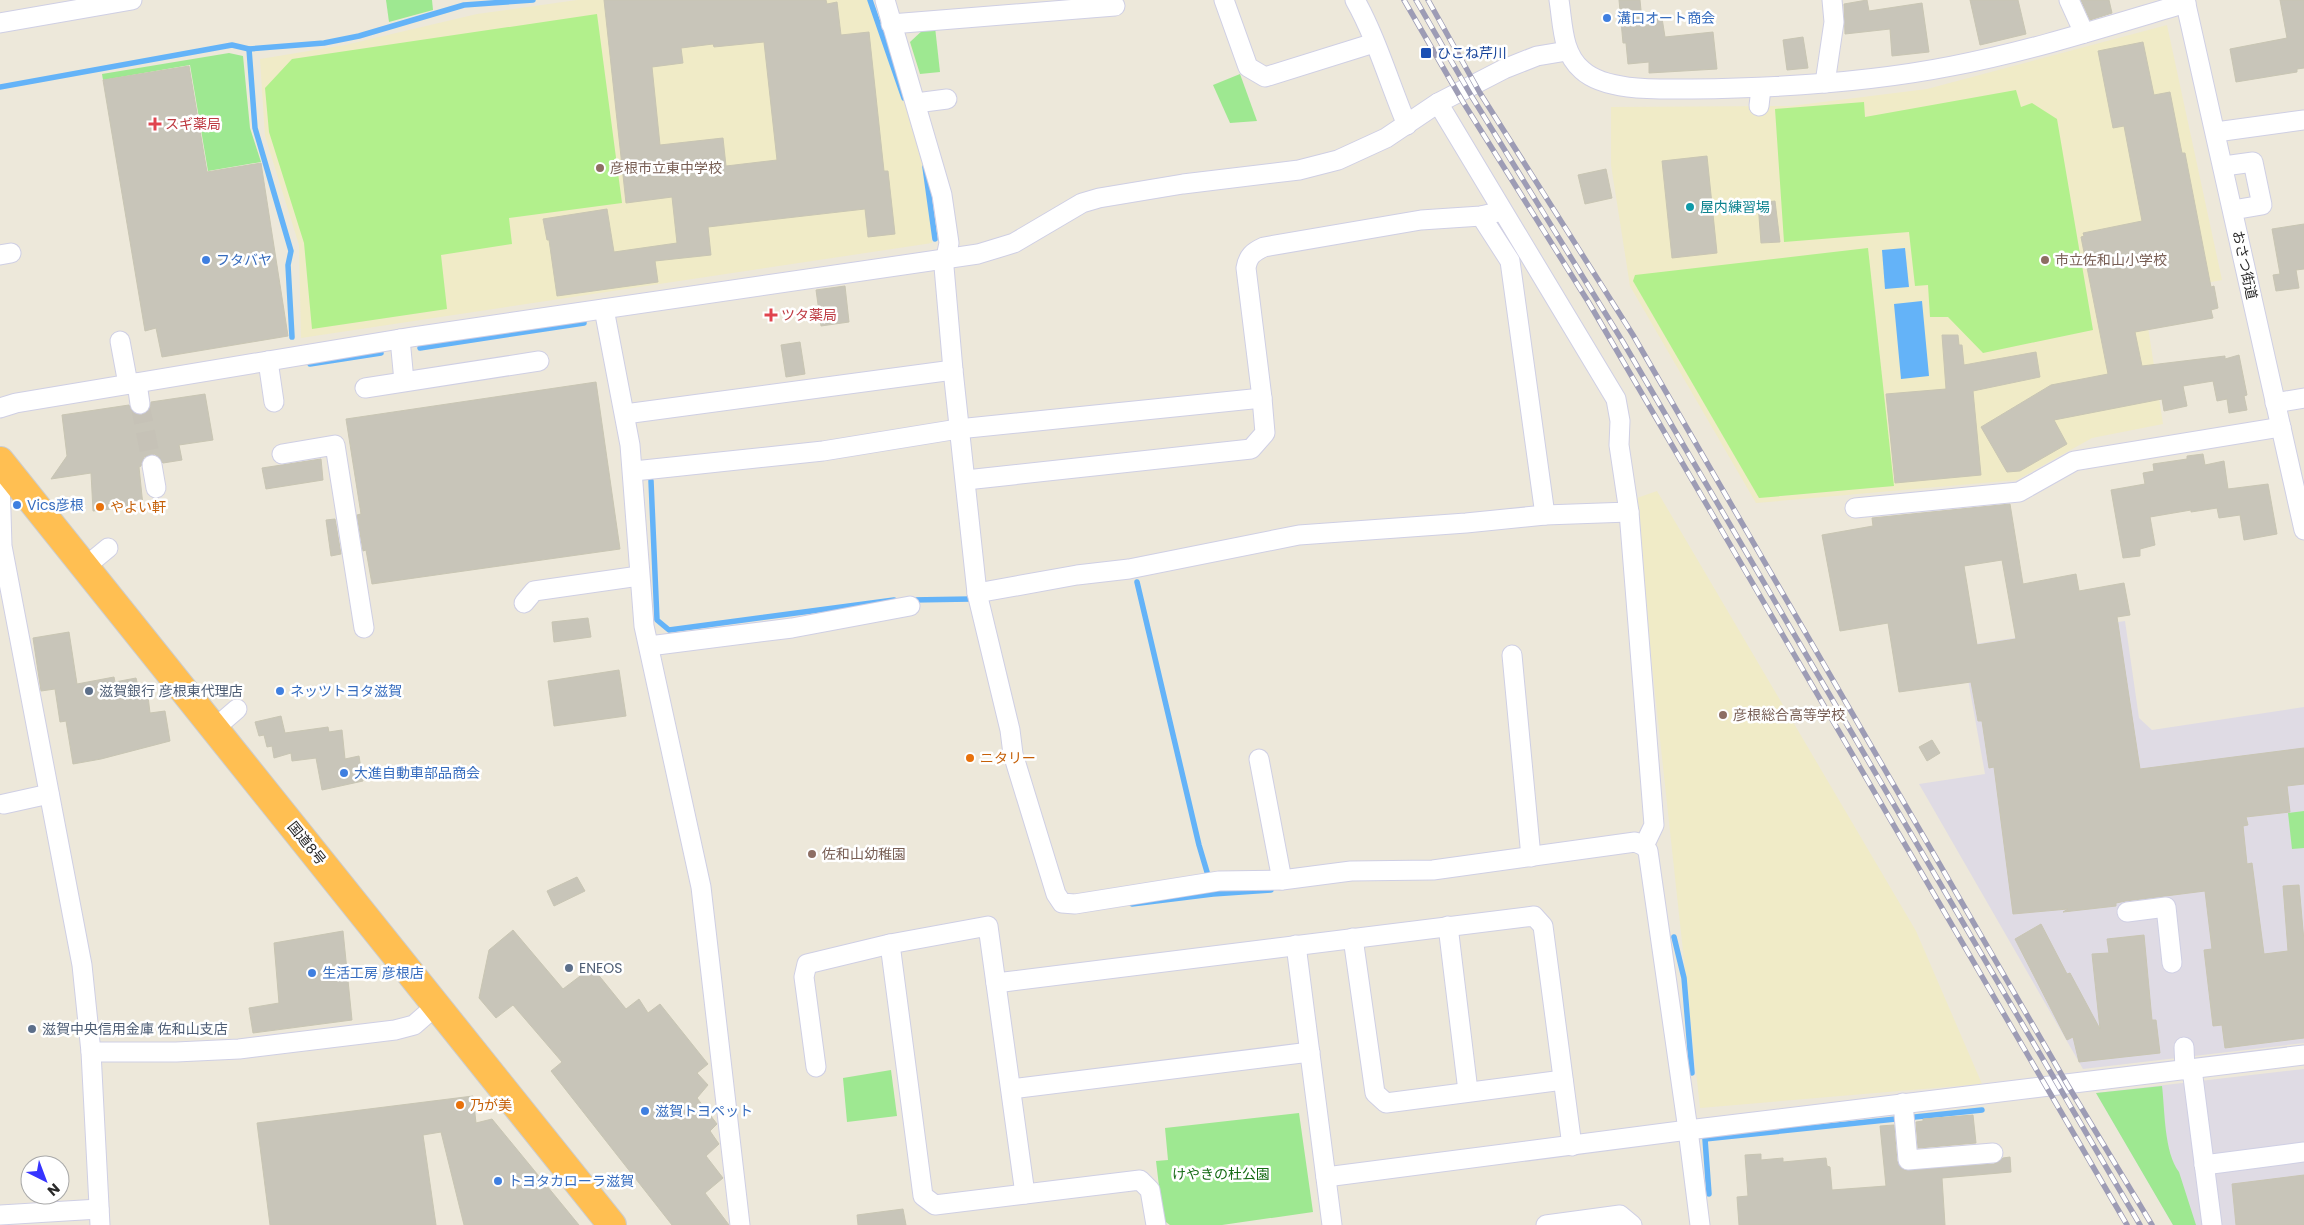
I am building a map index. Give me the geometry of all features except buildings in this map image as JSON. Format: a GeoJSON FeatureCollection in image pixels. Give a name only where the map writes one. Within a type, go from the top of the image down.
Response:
{"type":"FeatureCollection","features":[{"type":"Feature","properties":{"kind":"highway","name":"国道8号"},"geometry":{"type":"LineString","coordinates":[[0,461],[612,1225]]}},
{"type":"Feature","properties":{"kind":"street"},"geometry":{"type":"LineString","coordinates":[[0,23],[132,0]]}},
{"type":"Feature","properties":{"kind":"street"},"geometry":{"type":"LineString","coordinates":[[885,0],[942,195],[949,243],[944,267],[958,430],[966,480],[977,593],[1010,730],[1013,754],[1056,894],[1062,903],[1075,904],[1219,882],[1282,880],[1351,871],[1433,870],[1635,842],[1644,846],[1648,851],[1700,1225]]}},
{"type":"Feature","properties":{"kind":"street"},"geometry":{"type":"LineString","coordinates":[[1224,0],[1248,67],[1265,78],[1374,43]]}},
{"type":"Feature","properties":{"kind":"street"},"geometry":{"type":"LineString","coordinates":[[1355,0],[1368,23],[1374,43],[1407,125]]}},
{"type":"Feature","properties":{"kind":"street"},"geometry":{"type":"LineString","coordinates":[[1559,0],[1567,51],[1583,71],[1614,84],[1646,89],[1753,89],[1796,87],[1825,83],[2037,40],[2084,33],[2185,2]]}},
{"type":"Feature","properties":{"kind":"street"},"geometry":{"type":"LineString","coordinates":[[1825,83],[1834,22],[1832,0]]}},
{"type":"Feature","properties":{"kind":"street"},"geometry":{"type":"LineString","coordinates":[[2069,0],[2084,33]]}},
{"type":"Feature","properties":{"kind":"street","name":"おさつ街道"},"geometry":{"type":"LineString","coordinates":[[2185,2],[2224,166],[2304,530]]}},
{"type":"Feature","properties":{"kind":"street"},"geometry":{"type":"LineString","coordinates":[[891,24],[1115,6]]}},
{"type":"Feature","properties":{"kind":"street"},"geometry":{"type":"LineString","coordinates":[[0,408],[16,403],[400,339],[978,254],[1014,243],[1082,203],[1099,198],[1183,184],[1299,170],[1338,160],[1366,149],[1407,125],[1438,103],[1504,70],[1537,56],[1567,51]]}},
{"type":"Feature","properties":{"kind":"street"},"geometry":{"type":"LineString","coordinates":[[916,103],[947,98]]}},
{"type":"Feature","properties":{"kind":"street"},"geometry":{"type":"LineString","coordinates":[[1438,103],[1616,399],[1620,421],[1619,445],[1629,512],[1654,825],[1644,846]]}},
{"type":"Feature","properties":{"kind":"street"},"geometry":{"type":"LineString","coordinates":[[2216,132],[2304,120]]}},
{"type":"Feature","properties":{"kind":"street"},"geometry":{"type":"LineString","coordinates":[[2224,166],[2253,162],[2262,205],[2233,210]]}},
{"type":"Feature","properties":{"kind":"street"},"geometry":{"type":"LineString","coordinates":[[966,480],[1251,449],[1266,432],[1246,268],[1253,252],[1264,247],[1420,220],[1482,216],[1502,211]]}},
{"type":"Feature","properties":{"kind":"street"},"geometry":{"type":"LineString","coordinates":[[1482,216],[1510,261],[1545,515]]}},
{"type":"Feature","properties":{"kind":"street"},"geometry":{"type":"LineString","coordinates":[[604,309],[634,471],[639,576],[648,652],[702,888],[740,1225]]}},
{"type":"Feature","properties":{"kind":"street"},"geometry":{"type":"LineString","coordinates":[[400,339],[404,382]]}},
{"type":"Feature","properties":{"kind":"street"},"geometry":{"type":"LineString","coordinates":[[120,342],[140,404]]}},
{"type":"Feature","properties":{"kind":"street"},"geometry":{"type":"LineString","coordinates":[[268,361],[274,402]]}},
{"type":"Feature","properties":{"kind":"street"},"geometry":{"type":"LineString","coordinates":[[365,388],[539,361]]}},
{"type":"Feature","properties":{"kind":"street"},"geometry":{"type":"LineString","coordinates":[[624,414],[953,370]]}},
{"type":"Feature","properties":{"kind":"street"},"geometry":{"type":"LineString","coordinates":[[634,471],[823,451],[958,430],[1262,398]]}},
{"type":"Feature","properties":{"kind":"street"},"geometry":{"type":"LineString","coordinates":[[2275,403],[2304,398]]}},
{"type":"Feature","properties":{"kind":"street"},"geometry":{"type":"LineString","coordinates":[[1855,508],[2019,492],[2074,461],[2281,426]]}},
{"type":"Feature","properties":{"kind":"street"},"geometry":{"type":"LineString","coordinates":[[282,454],[335,445],[364,628]]}},
{"type":"Feature","properties":{"kind":"street"},"geometry":{"type":"LineString","coordinates":[[152,465],[156,488]]}},
{"type":"Feature","properties":{"kind":"street"},"geometry":{"type":"LineString","coordinates":[[0,480],[2,546],[21,694],[49,794],[82,965],[91,1052],[100,1217],[0,1215]]}},
{"type":"Feature","properties":{"kind":"street"},"geometry":{"type":"LineString","coordinates":[[977,593],[1077,575],[1129,569],[1299,535],[1466,523],[1545,515],[1629,512]]}},
{"type":"Feature","properties":{"kind":"street"},"geometry":{"type":"LineString","coordinates":[[85,567],[108,548]]}},
{"type":"Feature","properties":{"kind":"street"},"geometry":{"type":"LineString","coordinates":[[524,604],[534,591],[639,576]]}},
{"type":"Feature","properties":{"kind":"street"},"geometry":{"type":"LineString","coordinates":[[648,652],[910,606]]}},
{"type":"Feature","properties":{"kind":"street"},"geometry":{"type":"LineString","coordinates":[[1512,655],[1531,856]]}},
{"type":"Feature","properties":{"kind":"street"},"geometry":{"type":"LineString","coordinates":[[214,728],[237,709]]}},
{"type":"Feature","properties":{"kind":"street"},"geometry":{"type":"LineString","coordinates":[[1259,759],[1282,880]]}},
{"type":"Feature","properties":{"kind":"street"},"geometry":{"type":"LineString","coordinates":[[4,804],[49,794]]}},
{"type":"Feature","properties":{"kind":"street"},"geometry":{"type":"LineString","coordinates":[[2127,912],[2166,907],[2172,963]]}},
{"type":"Feature","properties":{"kind":"street"},"geometry":{"type":"LineString","coordinates":[[996,983],[1534,916],[1543,926],[1572,1146]]}},
{"type":"Feature","properties":{"kind":"street"},"geometry":{"type":"LineString","coordinates":[[816,1067],[804,977],[807,964],[890,944],[988,926],[1024,1194]]}},
{"type":"Feature","properties":{"kind":"street"},"geometry":{"type":"LineString","coordinates":[[1448,926],[1468,1091]]}},
{"type":"Feature","properties":{"kind":"street"},"geometry":{"type":"LineString","coordinates":[[1353,938],[1375,1093],[1386,1103],[1562,1080]]}},
{"type":"Feature","properties":{"kind":"street"},"geometry":{"type":"LineString","coordinates":[[890,944],[923,1196],[935,1205],[1140,1180],[1150,1190],[1156,1225]]}},
{"type":"Feature","properties":{"kind":"street"},"geometry":{"type":"LineString","coordinates":[[1296,945],[1332,1225]]}},
{"type":"Feature","properties":{"kind":"street"},"geometry":{"type":"LineString","coordinates":[[91,1052],[176,1058],[395,1030],[414,1025],[437,1005]]}},
{"type":"Feature","properties":{"kind":"street"},"geometry":{"type":"LineString","coordinates":[[2184,1047],[2188,1069],[2202,1109],[2204,1165],[2212,1225]]}},
{"type":"Feature","properties":{"kind":"street"},"geometry":{"type":"LineString","coordinates":[[1011,1089],[1310,1052]]}},
{"type":"Feature","properties":{"kind":"street"},"geometry":{"type":"LineString","coordinates":[[1326,1177],[1688,1130],[1904,1113],[2188,1069],[2304,1055]]}},
{"type":"Feature","properties":{"kind":"street"},"geometry":{"type":"LineString","coordinates":[[1904,1113],[1908,1160],[1993,1153]]}},
{"type":"Feature","properties":{"kind":"street"},"geometry":{"type":"LineString","coordinates":[[2204,1165],[2304,1152]]}},
{"type":"Feature","properties":{"kind":"street"},"geometry":{"type":"LineString","coordinates":[[1546,1225],[1620,1215],[1632,1225]]}},
{"type":"Feature","properties":{"kind":"shaded area","name":"彦根市立東中学校"},"geometry":{"type":"Polygon","coordinates":[[[577,0],[868,0],[873,3],[923,150],[930,185],[932,243],[301,338],[299,245],[265,136],[260,59],[345,45],[477,14],[577,0]]]}},
{"type":"Feature","properties":{"kind":"shaded area","name":"市立佐和山小学校"},"geometry":{"type":"Polygon","coordinates":[[[2167,25],[2222,280],[2143,295],[2163,424],[2092,438],[2017,480],[1756,503],[1630,286],[1611,165],[1611,107],[1791,106],[1927,89],[2167,25]]]}},
{"type":"Feature","properties":{"kind":"shaded area","name":"彦根総合高等学校"},"geometry":{"type":"Polygon","coordinates":[[[1657,491],[1916,931],[1982,1084],[1700,1108],[1634,499],[1657,491]]]}},
{"type":"Feature","properties":{"kind":"shaded area"},"geometry":{"type":"Polygon","coordinates":[[[2125,621],[2139,718],[2152,730],[2304,707],[2304,1043],[2083,1069],[1919,784],[1985,774],[1962,646],[2125,621]]]}},
{"type":"Feature","properties":{"kind":"shaded area"},"geometry":{"type":"Polygon","coordinates":[[[2304,1069],[2304,1225],[2173,1225],[2096,1093],[2304,1069]]]}},
{"type":"Feature","properties":{"kind":"green space"},"geometry":{"type":"Polygon","coordinates":[[[386,0],[432,0],[433,10],[389,22],[386,0]]]}},
{"type":"Feature","properties":{"kind":"green space"},"geometry":{"type":"Polygon","coordinates":[[[597,14],[622,203],[509,218],[512,244],[441,255],[447,309],[312,329],[304,243],[269,132],[265,88],[292,59],[597,14]]]}},
{"type":"Feature","properties":{"kind":"green space"},"geometry":{"type":"Polygon","coordinates":[[[935,27],[940,72],[920,74],[910,42],[924,29],[935,27]]]}},
{"type":"Feature","properties":{"kind":"green space"},"geometry":{"type":"Polygon","coordinates":[[[229,53],[243,56],[250,128],[261,162],[208,171],[190,65],[103,80],[102,74],[229,53]]]}},
{"type":"Feature","properties":{"kind":"green space"},"geometry":{"type":"Polygon","coordinates":[[[1240,74],[1257,121],[1230,123],[1213,85],[1240,74]]]}},
{"type":"Feature","properties":{"kind":"green space"},"geometry":{"type":"Polygon","coordinates":[[[2016,90],[2021,107],[2032,103],[2057,119],[2093,330],[1983,353],[1948,317],[1930,317],[1928,285],[1915,286],[1909,232],[1784,242],[1775,109],[1864,102],[1865,117],[2016,90]]]}},
{"type":"Feature","properties":{"kind":"green space"},"geometry":{"type":"Polygon","coordinates":[[[1868,248],[1894,486],[1759,498],[1633,281],[1635,275],[1868,248]]]}},
{"type":"Feature","properties":{"kind":"green space"},"geometry":{"type":"Polygon","coordinates":[[[2304,811],[2304,848],[2292,849],[2288,813],[2304,811]]]}},
{"type":"Feature","properties":{"kind":"green space"},"geometry":{"type":"Polygon","coordinates":[[[891,1070],[897,1116],[847,1122],[843,1078],[891,1070]]]}},
{"type":"Feature","properties":{"kind":"green space"},"geometry":{"type":"Polygon","coordinates":[[[2162,1086],[2170,1154],[2179,1172],[2196,1225],[2173,1225],[2096,1093],[2162,1086]]]}},
{"type":"Feature","properties":{"kind":"green space","name":"けやきの杜公園"},"geometry":{"type":"Polygon","coordinates":[[[1299,1113],[1313,1212],[1222,1225],[1170,1225],[1163,1220],[1156,1161],[1168,1160],[1165,1128],[1299,1113]]]}},
{"type":"Feature","properties":{"kind":"water"},"geometry":{"type":"Polygon","coordinates":[[[1905,248],[1909,287],[1885,289],[1882,250],[1905,248]]]}},
{"type":"Feature","properties":{"kind":"water"},"geometry":{"type":"Polygon","coordinates":[[[1922,301],[1929,376],[1901,379],[1894,304],[1922,301]]]}},
{"type":"Feature","properties":{"kind":"waterway"},"geometry":{"type":"LineString","coordinates":[[0,87],[232,45],[249,49],[324,43],[359,36],[464,5],[533,0]]}},
{"type":"Feature","properties":{"kind":"waterway"},"geometry":{"type":"LineString","coordinates":[[870,0],[904,98]]}},
{"type":"Feature","properties":{"kind":"waterway"},"geometry":{"type":"LineString","coordinates":[[249,49],[255,128],[291,251],[288,265],[292,337]]}},
{"type":"Feature","properties":{"kind":"waterway"},"geometry":{"type":"LineString","coordinates":[[925,167],[935,239]]}},
{"type":"Feature","properties":{"kind":"waterway"},"geometry":{"type":"LineString","coordinates":[[420,348],[584,323]]}},
{"type":"Feature","properties":{"kind":"waterway"},"geometry":{"type":"LineString","coordinates":[[310,364],[381,353]]}},
{"type":"Feature","properties":{"kind":"waterway"},"geometry":{"type":"LineString","coordinates":[[651,481],[657,620],[669,630],[894,600]]}},
{"type":"Feature","properties":{"kind":"waterway"},"geometry":{"type":"LineString","coordinates":[[1137,582],[1207,872]]}},
{"type":"Feature","properties":{"kind":"waterway"},"geometry":{"type":"LineString","coordinates":[[911,600],[971,599]]}},
{"type":"Feature","properties":{"kind":"waterway"},"geometry":{"type":"LineString","coordinates":[[1132,904],[1213,894],[1271,890]]}},
{"type":"Feature","properties":{"kind":"waterway"},"geometry":{"type":"LineString","coordinates":[[1674,937],[1684,978],[1692,1073]]}},
{"type":"Feature","properties":{"kind":"waterway"},"geometry":{"type":"LineString","coordinates":[[1709,1194],[1705,1139],[1982,1110]]}},
{"type":"Feature","properties":{"kind":"tunnel"},"geometry":{"type":"LineString","coordinates":[[140,404],[152,465]]}},
{"type":"Feature","properties":{"kind":"railway"},"geometry":{"type":"LineString","coordinates":[[1404,0],[1463,102],[1589,303],[2127,1225]]}},
{"type":"Feature","properties":{"kind":"railway"},"geometry":{"type":"LineString","coordinates":[[1416,0],[1472,97],[1623,342],[2140,1225]]}},
{"type":"Feature","properties":{"kind":"railway"},"geometry":{"type":"LineString","coordinates":[[1428,0],[1480,93],[1633,335],[2067,1084],[2152,1225]]}},
{"type":"Feature","properties":{"kind":"place","name":"溝口オート商会"},"geometry":{"type":"Point","coordinates":[1607,18]}},
{"type":"Feature","properties":{"kind":"place","name":"ひこね芹川"},"geometry":{"type":"Point","coordinates":[1426,53]}},
{"type":"Feature","properties":{"kind":"place","name":"スギ薬局"},"geometry":{"type":"Point","coordinates":[155,124]}},
{"type":"Feature","properties":{"kind":"place","name":"彦根市立東中学校"},"geometry":{"type":"Point","coordinates":[600,168]}},
{"type":"Feature","properties":{"kind":"place","name":"屋内練習場"},"geometry":{"type":"Point","coordinates":[1690,207]}},
{"type":"Feature","properties":{"kind":"place","name":"フタバヤ"},"geometry":{"type":"Point","coordinates":[206,260]}},
{"type":"Feature","properties":{"kind":"place","name":"市立佐和山小学校"},"geometry":{"type":"Point","coordinates":[2045,260]}},
{"type":"Feature","properties":{"kind":"place","name":"ツタ薬局"},"geometry":{"type":"Point","coordinates":[771,315]}},
{"type":"Feature","properties":{"kind":"place","name":"Vics彦根"},"geometry":{"type":"Point","coordinates":[17,505]}},
{"type":"Feature","properties":{"kind":"place","name":"やよい軒"},"geometry":{"type":"Point","coordinates":[100,507]}},
{"type":"Feature","properties":{"kind":"place","name":"滋賀銀行 彦根東代理店"},"geometry":{"type":"Point","coordinates":[89,691]}},
{"type":"Feature","properties":{"kind":"place","name":"ネッツトヨタ滋賀"},"geometry":{"type":"Point","coordinates":[280,691]}},
{"type":"Feature","properties":{"kind":"place","name":"彦根総合高等学校"},"geometry":{"type":"Point","coordinates":[1723,715]}},
{"type":"Feature","properties":{"kind":"place","name":"ニタリー"},"geometry":{"type":"Point","coordinates":[970,758]}},
{"type":"Feature","properties":{"kind":"place","name":"大進自動車部品商会"},"geometry":{"type":"Point","coordinates":[344,773]}},
{"type":"Feature","properties":{"kind":"place","name":"佐和山幼稚園"},"geometry":{"type":"Point","coordinates":[812,854]}},
{"type":"Feature","properties":{"kind":"place","name":"ENEOS"},"geometry":{"type":"Point","coordinates":[569,968]}},
{"type":"Feature","properties":{"kind":"place","name":"生活工房 彦根店"},"geometry":{"type":"Point","coordinates":[312,973]}},
{"type":"Feature","properties":{"kind":"place","name":"滋賀中央信用金庫 佐和山支店"},"geometry":{"type":"Point","coordinates":[32,1029]}},
{"type":"Feature","properties":{"kind":"place","name":"乃が美"},"geometry":{"type":"Point","coordinates":[460,1105]}},
{"type":"Feature","properties":{"kind":"place","name":"滋賀トヨペット"},"geometry":{"type":"Point","coordinates":[645,1111]}},
{"type":"Feature","properties":{"kind":"place","name":"トヨタカローラ滋賀"},"geometry":{"type":"Point","coordinates":[498,1181]}}]}
